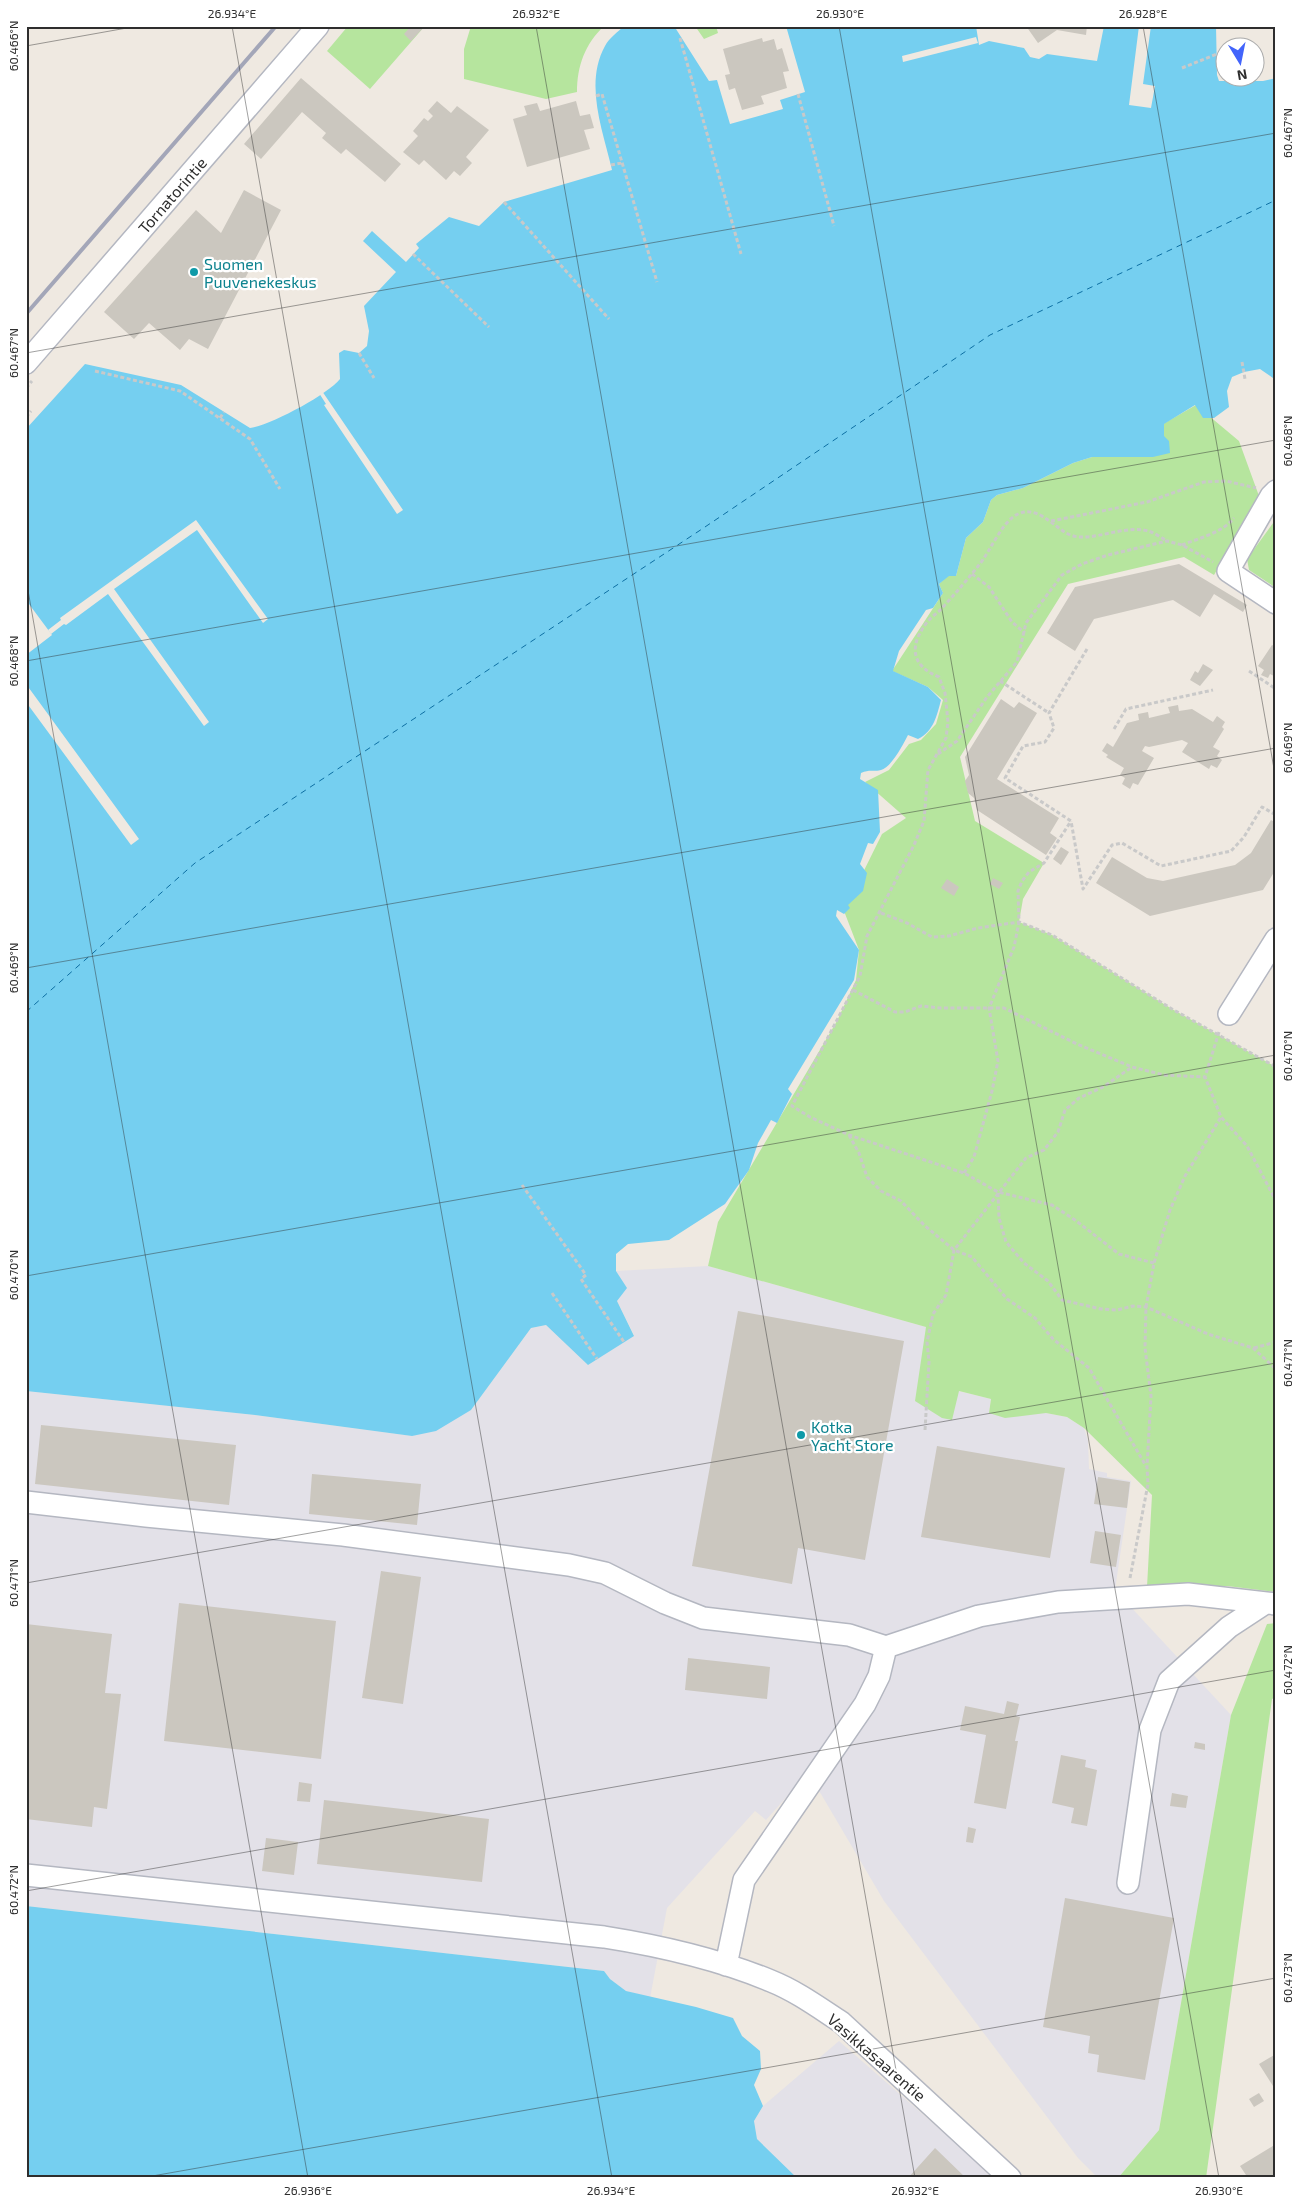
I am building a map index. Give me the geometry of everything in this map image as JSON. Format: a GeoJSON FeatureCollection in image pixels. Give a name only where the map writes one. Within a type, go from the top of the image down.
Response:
{"type":"FeatureCollection","features":[{"type":"Feature","properties":{"kind":"street","name":"Tornatorintie"},"geometry":{"type":"LineString","coordinates":[[26,363],[318,26]]}},
{"type":"Feature","properties":{"kind":"street"},"geometry":{"type":"LineString","coordinates":[[1276,472],[1228,571],[1276,603]]}},
{"type":"Feature","properties":{"kind":"street"},"geometry":{"type":"LineString","coordinates":[[1229,1014],[1276,939]]}},
{"type":"Feature","properties":{"kind":"street"},"geometry":{"type":"LineString","coordinates":[[26,1502],[343,1535],[569,1566],[606,1573],[665,1603],[703,1618],[849,1635],[886,1647],[979,1616],[1058,1602],[1188,1594],[1270,1604]]}},
{"type":"Feature","properties":{"kind":"street"},"geometry":{"type":"LineString","coordinates":[[1128,1883],[1150,1730],[1169,1681],[1229,1627],[1270,1604]]}},
{"type":"Feature","properties":{"kind":"street"},"geometry":{"type":"LineString","coordinates":[[726,1965],[744,1880],[865,1704],[879,1676],[886,1647]]}},
{"type":"Feature","properties":{"kind":"street","name":"Vasikkasaarentie"},"geometry":{"type":"LineString","coordinates":[[26,1875],[604,1937],[660,1946],[726,1965],[772,1981],[809,2001],[841,2022],[1010,2178]]}},
{"type":"Feature","properties":{"kind":"path"},"geometry":{"type":"LineString","coordinates":[[680,38],[741,254]]}},
{"type":"Feature","properties":{"kind":"path"},"geometry":{"type":"LineString","coordinates":[[1182,68],[1214,55]]}},
{"type":"Feature","properties":{"kind":"path"},"geometry":{"type":"LineString","coordinates":[[596,96],[602,94],[656,282]]}},
{"type":"Feature","properties":{"kind":"path"},"geometry":{"type":"LineString","coordinates":[[798,94],[834,226]]}},
{"type":"Feature","properties":{"kind":"path"},"geometry":{"type":"LineString","coordinates":[[611,166],[622,162]]}},
{"type":"Feature","properties":{"kind":"path"},"geometry":{"type":"LineString","coordinates":[[504,202],[609,319]]}},
{"type":"Feature","properties":{"kind":"path"},"geometry":{"type":"LineString","coordinates":[[413,254],[489,327]]}},
{"type":"Feature","properties":{"kind":"path"},"geometry":{"type":"LineString","coordinates":[[359,353],[374,378]]}},
{"type":"Feature","properties":{"kind":"path"},"geometry":{"type":"LineString","coordinates":[[1242,362],[1245,379]]}},
{"type":"Feature","properties":{"kind":"path"},"geometry":{"type":"LineString","coordinates":[[109,375],[110,368]]}},
{"type":"Feature","properties":{"kind":"path"},"geometry":{"type":"LineString","coordinates":[[95,371],[180,392],[250,439],[280,489]]}},
{"type":"Feature","properties":{"kind":"path"},"geometry":{"type":"LineString","coordinates":[[26,417],[31,411]]}},
{"type":"Feature","properties":{"kind":"path"},"geometry":{"type":"LineString","coordinates":[[220,418],[224,412]]}},
{"type":"Feature","properties":{"kind":"path"},"geometry":{"type":"LineString","coordinates":[[1050,521],[1148,502],[1204,482],[1226,481],[1258,488],[1266,493]]}},
{"type":"Feature","properties":{"kind":"path"},"geometry":{"type":"LineString","coordinates":[[1154,1264],[1119,1254],[1052,1206],[998,1192],[964,1173],[849,1135],[810,1117],[792,1106],[860,976],[867,936],[881,913],[924,821],[928,770],[946,738],[948,722],[945,693],[939,677],[927,672],[917,662],[915,650],[918,635],[929,619],[940,611],[984,560],[1006,524],[1018,514],[1034,512],[1069,534],[1080,537],[1131,530],[1150,531],[1167,542],[1182,545],[1228,571]]}},
{"type":"Feature","properties":{"kind":"path"},"geometry":{"type":"LineString","coordinates":[[1182,545],[1229,524],[1236,515]]}},
{"type":"Feature","properties":{"kind":"path"},"geometry":{"type":"LineString","coordinates":[[936,756],[956,742],[1000,681],[1017,662],[1026,623],[1062,575],[1082,564],[1167,542]]}},
{"type":"Feature","properties":{"kind":"path"},"geometry":{"type":"LineString","coordinates":[[972,574],[990,588],[1012,622],[1025,633]]}},
{"type":"Feature","properties":{"kind":"path"},"geometry":{"type":"LineString","coordinates":[[1049,714],[1088,649]]}},
{"type":"Feature","properties":{"kind":"path"},"geometry":{"type":"LineString","coordinates":[[1249,671],[1276,689]]}},
{"type":"Feature","properties":{"kind":"path"},"geometry":{"type":"LineString","coordinates":[[1000,681],[1049,714],[1054,728],[1045,742],[1023,746],[1004,778],[1072,821],[1083,889],[1112,845],[1122,843],[1161,866],[1230,851],[1244,837],[1262,807],[1276,815]]}},
{"type":"Feature","properties":{"kind":"path"},"geometry":{"type":"LineString","coordinates":[[1114,729],[1126,709],[1213,690]]}},
{"type":"Feature","properties":{"kind":"path"},"geometry":{"type":"LineString","coordinates":[[964,1173],[974,1157],[998,1061],[989,1008],[1014,947],[1019,922],[1018,891],[1022,881],[1029,872],[1044,863],[1072,821]]}},
{"type":"Feature","properties":{"kind":"path"},"geometry":{"type":"LineString","coordinates":[[881,913],[906,923],[932,937],[949,936],[978,928],[1019,922],[1052,935],[1172,1009],[1218,1033],[1276,1068]]}},
{"type":"Feature","properties":{"kind":"path"},"geometry":{"type":"LineString","coordinates":[[853,990],[895,1012],[906,1012],[921,1006],[940,1008],[1004,1008],[1077,1044],[1132,1067],[1164,1075],[1205,1077]]}},
{"type":"Feature","properties":{"kind":"path"},"geometry":{"type":"LineString","coordinates":[[1229,1014],[1218,1033],[1205,1077],[1221,1117],[1247,1146],[1276,1201]]}},
{"type":"Feature","properties":{"kind":"path"},"geometry":{"type":"LineString","coordinates":[[925,1430],[930,1362],[927,1342],[933,1314],[946,1295],[954,1250],[1026,1158],[1044,1150],[1058,1132],[1065,1110],[1079,1098],[1103,1087],[1132,1067]]}},
{"type":"Feature","properties":{"kind":"path"},"geometry":{"type":"LineString","coordinates":[[1132,1596],[1130,1576],[1148,1484],[1147,1467],[1151,1396],[1145,1348],[1146,1307],[1154,1264],[1170,1210],[1185,1176],[1221,1117]]}},
{"type":"Feature","properties":{"kind":"path"},"geometry":{"type":"LineString","coordinates":[[849,1135],[859,1153],[867,1177],[881,1191],[902,1201],[924,1225],[954,1250],[972,1257],[1007,1300],[1035,1318],[1053,1339],[1090,1368],[1147,1467]]}},
{"type":"Feature","properties":{"kind":"path"},"geometry":{"type":"LineString","coordinates":[[522,1185],[586,1275],[581,1279],[624,1342]]}},
{"type":"Feature","properties":{"kind":"path"},"geometry":{"type":"LineString","coordinates":[[998,1192],[999,1218],[1006,1242],[1024,1263],[1048,1282],[1062,1300],[1101,1309],[1117,1310],[1133,1306],[1146,1307],[1208,1334],[1253,1348],[1276,1369]]}},
{"type":"Feature","properties":{"kind":"path"},"geometry":{"type":"LineString","coordinates":[[552,1293],[597,1359]]}},
{"type":"Feature","properties":{"kind":"path"},"geometry":{"type":"LineString","coordinates":[[1253,1348],[1276,1342]]}},
{"type":"Feature","properties":{"kind":"shaded area"},"geometry":{"type":"Polygon","coordinates":[[[708,1266],[926,1327],[958,1391],[991,1399],[989,1413],[1046,1413],[1067,1417],[1084,1428],[1088,1441],[1089,1469],[1107,1473],[1107,1477],[1131,1481],[1115,1590],[1231,1715],[1159,2130],[1118,2178],[1098,2178],[1078,2158],[884,1901],[821,1794],[807,1774],[766,1820],[755,1811],[667,1908],[650,1998],[626,1991],[610,1979],[604,1971],[26,1906],[26,1391],[255,1415],[412,1436],[471,1410],[531,1328],[546,1325],[588,1365],[634,1335],[617,1301],[626,1288],[616,1271],[708,1266]]]}},
{"type":"Feature","properties":{"kind":"shaded area"},"geometry":{"type":"Polygon","coordinates":[[[839,2041],[959,2146],[992,2178],[797,2178],[757,2139],[754,2121],[763,2106],[839,2041]]]}},
{"type":"Feature","properties":{"kind":"green space"},"geometry":{"type":"Polygon","coordinates":[[[348,26],[424,27],[370,89],[327,51],[348,26]]]}},
{"type":"Feature","properties":{"kind":"green space"},"geometry":{"type":"Polygon","coordinates":[[[471,26],[604,26],[592,40],[583,56],[577,82],[577,92],[546,99],[464,79],[464,49],[471,26]]]}},
{"type":"Feature","properties":{"kind":"green space"},"geometry":{"type":"Polygon","coordinates":[[[695,26],[716,26],[718,33],[704,39],[695,26]]]}},
{"type":"Feature","properties":{"kind":"green space"},"geometry":{"type":"Polygon","coordinates":[[[1196,405],[1239,441],[1259,496],[1214,575],[1184,557],[1068,584],[960,757],[975,821],[1044,863],[1023,899],[1019,922],[1052,935],[1172,1009],[1276,1067],[1276,1592],[1227,1586],[1147,1587],[1152,1495],[1084,1428],[1067,1417],[1046,1413],[1005,1418],[989,1413],[991,1399],[959,1391],[952,1420],[942,1418],[915,1401],[926,1327],[708,1266],[718,1222],[837,1021],[856,980],[859,950],[844,911],[882,834],[906,818],[865,782],[889,770],[909,744],[921,740],[936,724],[943,700],[928,687],[892,671],[943,593],[939,584],[949,575],[956,576],[966,538],[983,522],[991,500],[997,495],[1023,488],[1073,463],[1092,457],[1153,457],[1164,436],[1163,424],[1196,405]]]}},
{"type":"Feature","properties":{"kind":"green space"},"geometry":{"type":"Polygon","coordinates":[[[1276,519],[1276,588],[1249,570],[1247,559],[1276,519]]]}},
{"type":"Feature","properties":{"kind":"green space"},"geometry":{"type":"Polygon","coordinates":[[[1276,1623],[1276,1697],[1272,1699],[1206,2178],[1118,2178],[1159,2130],[1231,1715],[1267,1624],[1276,1623]]]}},
{"type":"Feature","properties":{"kind":"water"},"geometry":{"type":"Polygon","coordinates":[[[624,26],[673,26],[709,81],[717,80],[730,124],[783,109],[780,100],[805,92],[786,26],[976,26],[979,45],[989,41],[1024,48],[1030,57],[1039,59],[1047,54],[1097,61],[1104,26],[1216,26],[1216,38],[1214,38],[1214,88],[1264,88],[1264,81],[1276,78],[1276,390],[1273,378],[1260,369],[1244,372],[1232,377],[1227,391],[1229,407],[1214,418],[1203,418],[1195,405],[1164,424],[1164,436],[1169,441],[1170,453],[1153,457],[1092,457],[1073,463],[1023,488],[997,495],[991,500],[983,522],[966,538],[956,576],[949,576],[939,584],[943,593],[933,608],[926,610],[899,651],[893,671],[928,687],[941,700],[934,722],[928,732],[918,739],[908,735],[897,755],[885,768],[861,773],[860,779],[878,790],[880,832],[873,844],[868,843],[860,864],[867,873],[863,891],[848,905],[850,908],[844,914],[837,910],[836,916],[859,950],[854,980],[788,1089],[792,1094],[777,1123],[771,1120],[758,1143],[749,1170],[725,1204],[669,1240],[628,1244],[616,1254],[616,1271],[627,1288],[617,1301],[634,1336],[588,1365],[546,1325],[531,1328],[471,1410],[436,1431],[412,1436],[255,1415],[26,1391],[26,655],[52,635],[26,600],[26,429],[85,364],[181,385],[250,428],[284,415],[323,393],[340,379],[339,353],[344,350],[359,353],[367,346],[369,331],[364,306],[396,272],[363,241],[372,231],[406,262],[419,248],[416,244],[449,217],[479,226],[504,202],[612,170],[600,124],[596,92],[596,76],[599,61],[605,46],[624,26]]]}},
{"type":"Feature","properties":{"kind":"water"},"geometry":{"type":"Polygon","coordinates":[[[26,1906],[604,1971],[610,1979],[626,1991],[696,2007],[733,2018],[742,2036],[760,2051],[761,2069],[754,2085],[763,2106],[754,2121],[757,2139],[797,2178],[26,2178],[26,1906]]]}},
{"type":"Feature","properties":{"kind":"pier"},"geometry":{"type":"Polygon","coordinates":[[[1139,26],[1151,26],[1143,84],[1155,86],[1151,108],[1129,105],[1139,26]]]}},
{"type":"Feature","properties":{"kind":"pier"},"geometry":{"type":"Polygon","coordinates":[[[976,37],[978,43],[903,62],[902,56],[976,37]]]}},
{"type":"Feature","properties":{"kind":"pier"},"geometry":{"type":"Polygon","coordinates":[[[322,391],[403,510],[397,514],[324,405],[326,404],[319,393],[322,391]]]}},
{"type":"Feature","properties":{"kind":"pier"},"geometry":{"type":"Polygon","coordinates":[[[196,520],[268,619],[263,623],[197,530],[114,589],[209,722],[204,726],[108,594],[51,634],[48,630],[61,620],[60,618],[196,520]]]}},
{"type":"Feature","properties":{"kind":"pier"},"geometry":{"type":"Polygon","coordinates":[[[26,684],[139,839],[131,845],[26,702],[26,684]]]}},
{"type":"Feature","properties":{"kind":"building"},"geometry":{"type":"Polygon","coordinates":[[[411,26],[424,27],[411,41],[404,34],[411,26]]]}},
{"type":"Feature","properties":{"kind":"building"},"geometry":{"type":"Polygon","coordinates":[[[1026,26],[1087,26],[1086,35],[1057,30],[1038,43],[1026,26]]]}},
{"type":"Feature","properties":{"kind":"building"},"geometry":{"type":"Polygon","coordinates":[[[762,38],[763,42],[774,39],[777,50],[782,48],[789,71],[783,72],[787,88],[761,96],[764,104],[742,110],[735,88],[729,90],[725,75],[730,74],[723,49],[762,38]]]}},
{"type":"Feature","properties":{"kind":"building"},"geometry":{"type":"Polygon","coordinates":[[[301,78],[401,164],[385,182],[346,149],[341,154],[322,138],[326,133],[302,112],[261,159],[244,144],[301,78]]]}},
{"type":"Feature","properties":{"kind":"building"},"geometry":{"type":"Polygon","coordinates":[[[437,101],[451,113],[457,106],[489,130],[466,157],[472,163],[460,176],[454,171],[446,180],[424,160],[419,165],[403,152],[418,136],[413,131],[424,118],[428,121],[433,116],[428,111],[437,101]]]}},
{"type":"Feature","properties":{"kind":"building"},"geometry":{"type":"Polygon","coordinates":[[[576,101],[580,116],[590,114],[594,128],[584,130],[590,149],[527,167],[513,119],[527,115],[524,106],[537,103],[540,111],[576,101]]]}},
{"type":"Feature","properties":{"kind":"building","name":"Suomen Puuvenekeskus"},"geometry":{"type":"Polygon","coordinates":[[[244,190],[281,210],[208,349],[189,339],[180,350],[149,323],[134,339],[104,312],[196,210],[221,233],[244,190]]]}},
{"type":"Feature","properties":{"kind":"building"},"geometry":{"type":"Polygon","coordinates":[[[1179,564],[1247,605],[1243,612],[1214,594],[1200,617],[1173,600],[1094,619],[1075,651],[1047,633],[1075,587],[1179,564]]]}},
{"type":"Feature","properties":{"kind":"building"},"geometry":{"type":"Polygon","coordinates":[[[1272,645],[1276,647],[1276,677],[1270,674],[1268,678],[1261,675],[1264,670],[1258,666],[1272,645]]]}},
{"type":"Feature","properties":{"kind":"building"},"geometry":{"type":"Polygon","coordinates":[[[1203,664],[1213,670],[1200,686],[1190,680],[1195,671],[1198,673],[1203,664]]]}},
{"type":"Feature","properties":{"kind":"building"},"geometry":{"type":"Polygon","coordinates":[[[1001,699],[1014,708],[1019,702],[1037,713],[997,779],[1059,818],[1050,833],[1057,838],[1046,855],[977,810],[974,798],[968,793],[965,781],[969,775],[965,757],[1001,699]]]}},
{"type":"Feature","properties":{"kind":"building"},"geometry":{"type":"Polygon","coordinates":[[[1178,705],[1179,711],[1192,709],[1213,722],[1217,716],[1225,722],[1222,727],[1224,729],[1213,747],[1220,751],[1217,756],[1222,760],[1217,768],[1211,765],[1209,769],[1182,752],[1188,743],[1182,740],[1149,747],[1145,746],[1142,751],[1154,758],[1138,785],[1133,783],[1130,789],[1122,784],[1125,778],[1120,775],[1124,768],[1106,757],[1108,755],[1102,751],[1107,743],[1113,747],[1127,723],[1139,720],[1138,714],[1148,712],[1149,718],[1170,713],[1168,707],[1178,705]]]}},
{"type":"Feature","properties":{"kind":"building"},"geometry":{"type":"Polygon","coordinates":[[[1271,820],[1276,823],[1276,869],[1263,890],[1150,916],[1096,883],[1112,857],[1147,878],[1163,881],[1235,865],[1251,853],[1271,820]]]}},
{"type":"Feature","properties":{"kind":"building"},"geometry":{"type":"Polygon","coordinates":[[[1061,847],[1069,852],[1061,865],[1053,859],[1061,847]]]}},
{"type":"Feature","properties":{"kind":"building"},"geometry":{"type":"Polygon","coordinates":[[[993,878],[1003,883],[999,889],[990,884],[993,878]]]}},
{"type":"Feature","properties":{"kind":"building"},"geometry":{"type":"Polygon","coordinates":[[[947,879],[959,887],[954,896],[941,888],[947,879]]]}},
{"type":"Feature","properties":{"kind":"building","name":"Kotka Yacht Store"},"geometry":{"type":"Polygon","coordinates":[[[738,1311],[904,1341],[865,1560],[798,1548],[792,1584],[692,1566],[738,1311]]]}},
{"type":"Feature","properties":{"kind":"building"},"geometry":{"type":"Polygon","coordinates":[[[41,1425],[236,1445],[229,1505],[35,1484],[41,1425]]]}},
{"type":"Feature","properties":{"kind":"building"},"geometry":{"type":"Polygon","coordinates":[[[937,1446],[1065,1468],[1050,1558],[921,1537],[937,1446]]]}},
{"type":"Feature","properties":{"kind":"building"},"geometry":{"type":"Polygon","coordinates":[[[312,1474],[421,1484],[417,1525],[309,1514],[312,1474]]]}},
{"type":"Feature","properties":{"kind":"building"},"geometry":{"type":"Polygon","coordinates":[[[1098,1477],[1130,1482],[1127,1508],[1094,1504],[1098,1477]]]}},
{"type":"Feature","properties":{"kind":"building"},"geometry":{"type":"Polygon","coordinates":[[[1095,1531],[1121,1535],[1116,1567],[1090,1563],[1095,1531]]]}},
{"type":"Feature","properties":{"kind":"building"},"geometry":{"type":"Polygon","coordinates":[[[381,1571],[421,1577],[403,1704],[362,1698],[381,1571]]]}},
{"type":"Feature","properties":{"kind":"building"},"geometry":{"type":"Polygon","coordinates":[[[179,1603],[336,1621],[321,1759],[164,1741],[179,1603]]]}},
{"type":"Feature","properties":{"kind":"building"},"geometry":{"type":"Polygon","coordinates":[[[26,1624],[112,1634],[105,1693],[121,1694],[107,1809],[94,1807],[92,1827],[26,1819],[26,1624]]]}},
{"type":"Feature","properties":{"kind":"building"},"geometry":{"type":"Polygon","coordinates":[[[688,1658],[770,1667],[767,1699],[685,1690],[688,1658]]]}},
{"type":"Feature","properties":{"kind":"building"},"geometry":{"type":"Polygon","coordinates":[[[1007,1701],[1019,1704],[1016,1716],[1020,1717],[1015,1741],[1018,1741],[1006,1809],[974,1803],[986,1735],[960,1730],[965,1706],[1004,1714],[1007,1701]]]}},
{"type":"Feature","properties":{"kind":"building"},"geometry":{"type":"Polygon","coordinates":[[[1195,1742],[1205,1744],[1205,1750],[1194,1748],[1195,1742]]]}},
{"type":"Feature","properties":{"kind":"building"},"geometry":{"type":"Polygon","coordinates":[[[1061,1755],[1086,1760],[1085,1767],[1097,1770],[1087,1826],[1071,1823],[1074,1808],[1052,1803],[1061,1755]]]}},
{"type":"Feature","properties":{"kind":"building"},"geometry":{"type":"Polygon","coordinates":[[[299,1782],[312,1784],[310,1802],[297,1801],[299,1782]]]}},
{"type":"Feature","properties":{"kind":"building"},"geometry":{"type":"Polygon","coordinates":[[[1172,1793],[1188,1796],[1186,1808],[1170,1806],[1172,1793]]]}},
{"type":"Feature","properties":{"kind":"building"},"geometry":{"type":"Polygon","coordinates":[[[324,1800],[489,1819],[482,1882],[317,1864],[324,1800]]]}},
{"type":"Feature","properties":{"kind":"building"},"geometry":{"type":"Polygon","coordinates":[[[968,1827],[976,1829],[973,1843],[966,1842],[968,1827]]]}},
{"type":"Feature","properties":{"kind":"building"},"geometry":{"type":"Polygon","coordinates":[[[266,1838],[298,1842],[294,1875],[262,1871],[266,1838]]]}},
{"type":"Feature","properties":{"kind":"building"},"geometry":{"type":"Polygon","coordinates":[[[1065,1898],[1174,1918],[1145,2080],[1097,2072],[1099,2055],[1088,2053],[1090,2036],[1043,2027],[1065,1898]]]}},
{"type":"Feature","properties":{"kind":"building"},"geometry":{"type":"Polygon","coordinates":[[[1276,2054],[1276,2085],[1273,2086],[1259,2064],[1276,2054]]]}},
{"type":"Feature","properties":{"kind":"building"},"geometry":{"type":"Polygon","coordinates":[[[1259,2093],[1264,2101],[1254,2107],[1249,2099],[1259,2093]]]}},
{"type":"Feature","properties":{"kind":"building"},"geometry":{"type":"Polygon","coordinates":[[[1276,2144],[1276,2178],[1248,2178],[1240,2166],[1276,2144]]]}},
{"type":"Feature","properties":{"kind":"building"},"geometry":{"type":"Polygon","coordinates":[[[935,2148],[966,2178],[908,2178],[935,2148]]]}},
{"type":"Feature","properties":{"kind":"ferry route"},"geometry":{"type":"LineString","coordinates":[[26,1012],[195,863],[702,529],[990,335],[1276,200]]}},
{"type":"Feature","properties":{"kind":"railway"},"geometry":{"type":"LineString","coordinates":[[26,314],[276,26]]}},
{"type":"Feature","properties":{"kind":"place","name":"Suomen Puuvenekeskus"},"geometry":{"type":"Point","coordinates":[194,272]}},
{"type":"Feature","properties":{"kind":"place","name":"Kotka Yacht Store"},"geometry":{"type":"Point","coordinates":[801,1435]}}]}
